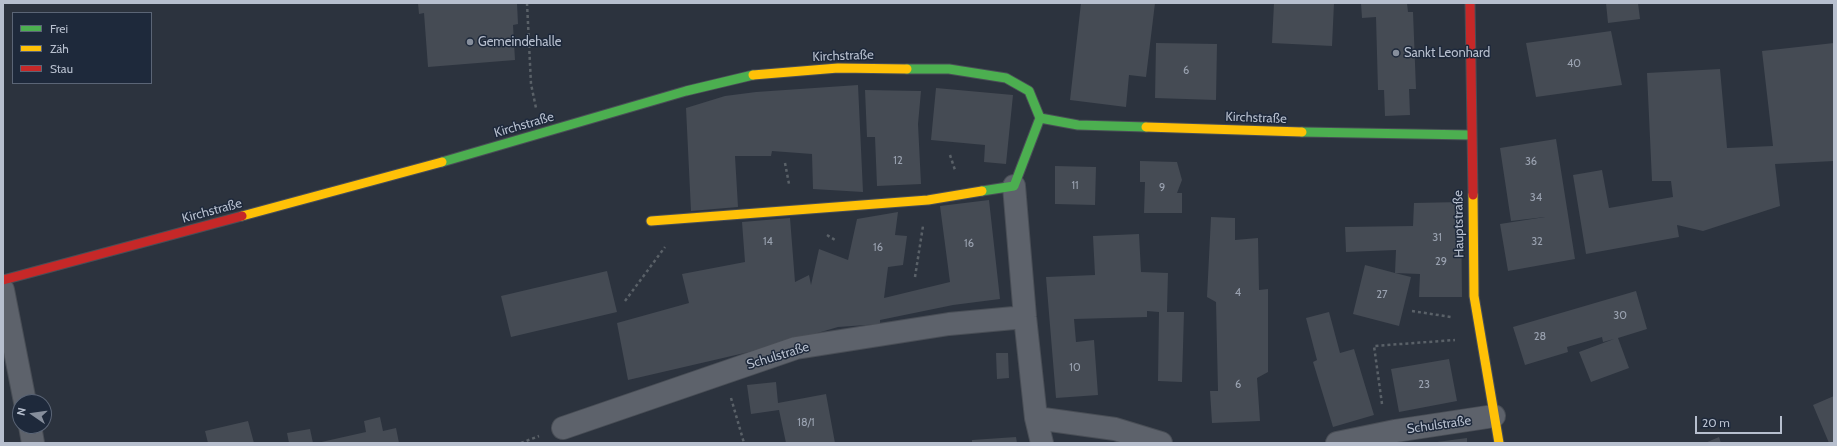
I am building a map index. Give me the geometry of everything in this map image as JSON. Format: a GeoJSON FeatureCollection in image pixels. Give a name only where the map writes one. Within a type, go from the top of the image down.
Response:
{"type":"FeatureCollection","features":[{"type":"Feature","properties":{"kind":"street","name":"Hauptstraße"},"geometry":{"type":"LineString","coordinates":[[1470,3],[1474,296],[1499,443]]}},
{"type":"Feature","properties":{"kind":"street","name":"Kirchstraße"},"geometry":{"type":"LineString","coordinates":[[3,280],[393,176],[543,134],[686,91],[753,75],[838,68],[949,69],[1006,78],[1029,91],[1040,118],[1078,125],[1272,132],[1471,135]]}},
{"type":"Feature","properties":{"kind":"street"},"geometry":{"type":"LineString","coordinates":[[1040,118],[1014,186],[1025,317],[1036,418],[1042,443]]}},
{"type":"Feature","properties":{"kind":"street"},"geometry":{"type":"LineString","coordinates":[[651,221],[928,200],[1014,186]]}},
{"type":"Feature","properties":{"kind":"street"},"geometry":{"type":"LineString","coordinates":[[3,290],[23,394]]}},
{"type":"Feature","properties":{"kind":"street","name":"Schulstraße"},"geometry":{"type":"LineString","coordinates":[[563,428],[796,348],[949,324],[1025,317]]}},
{"type":"Feature","properties":{"kind":"street","name":"Schulstraße"},"geometry":{"type":"LineString","coordinates":[[1337,443],[1394,431],[1494,416]]}},
{"type":"Feature","properties":{"kind":"street"},"geometry":{"type":"LineString","coordinates":[[1036,418],[1115,429],[1161,443]]}},
{"type":"Feature","properties":{"kind":"path"},"geometry":{"type":"LineString","coordinates":[[527,3],[531,84],[543,134]]}},
{"type":"Feature","properties":{"kind":"path"},"geometry":{"type":"LineString","coordinates":[[915,277],[928,200]]}},
{"type":"Feature","properties":{"kind":"path"},"geometry":{"type":"LineString","coordinates":[[626,301],[685,219]]}},
{"type":"Feature","properties":{"kind":"path"},"geometry":{"type":"LineString","coordinates":[[1412,311],[1478,322]]}},
{"type":"Feature","properties":{"kind":"path"},"geometry":{"type":"LineString","coordinates":[[1382,404],[1374,346],[1480,337]]}},
{"type":"Feature","properties":{"kind":"path"},"geometry":{"type":"LineString","coordinates":[[724,373],[744,443]]}},
{"type":"Feature","properties":{"kind":"building","name":"Gemeindehalle"},"geometry":{"type":"Polygon","coordinates":[[[418,3],[517,3],[518,24],[513,25],[515,60],[428,67],[424,13],[419,14],[418,3]]]}},
{"type":"Feature","properties":{"kind":"building"},"geometry":{"type":"Polygon","coordinates":[[[1081,3],[1155,3],[1146,77],[1129,75],[1126,107],[1070,100],[1081,3]]]}},
{"type":"Feature","properties":{"kind":"building"},"geometry":{"type":"Polygon","coordinates":[[[1274,3],[1334,3],[1332,46],[1272,43],[1274,3]]]}},
{"type":"Feature","properties":{"kind":"building","name":"Sankt Leonhard"},"geometry":{"type":"Polygon","coordinates":[[[1361,3],[1407,3],[1408,12],[1413,12],[1416,89],[1409,89],[1410,115],[1385,116],[1384,90],[1378,90],[1376,17],[1362,18],[1361,3]]]}},
{"type":"Feature","properties":{"kind":"building"},"geometry":{"type":"Polygon","coordinates":[[[1606,3],[1638,3],[1640,19],[1608,23],[1606,3]]]}},
{"type":"Feature","properties":{"kind":"building"},"geometry":{"type":"Polygon","coordinates":[[[1611,31],[1622,85],[1536,97],[1526,43],[1611,31]]]}},
{"type":"Feature","properties":{"kind":"building"},"geometry":{"type":"Polygon","coordinates":[[[1156,43],[1217,44],[1216,100],[1155,98],[1156,43]]]}},
{"type":"Feature","properties":{"kind":"building"},"geometry":{"type":"Polygon","coordinates":[[[1834,43],[1834,161],[1775,164],[1780,206],[1703,231],[1677,225],[1679,237],[1586,254],[1573,175],[1602,170],[1609,208],[1673,197],[1671,181],[1652,181],[1647,73],[1720,69],[1727,148],[1773,146],[1762,51],[1834,43]]]}},
{"type":"Feature","properties":{"kind":"building"},"geometry":{"type":"Polygon","coordinates":[[[858,85],[863,192],[813,189],[812,154],[772,151],[771,156],[735,156],[738,207],[691,211],[686,108],[725,96],[756,92],[858,85]]]}},
{"type":"Feature","properties":{"kind":"building"},"geometry":{"type":"Polygon","coordinates":[[[936,88],[1013,95],[1006,164],[984,162],[985,145],[931,140],[936,88]]]}},
{"type":"Feature","properties":{"kind":"building"},"geometry":{"type":"Polygon","coordinates":[[[865,90],[921,91],[918,124],[921,184],[877,186],[875,137],[867,137],[865,90]]]}},
{"type":"Feature","properties":{"kind":"building"},"geometry":{"type":"Polygon","coordinates":[[[1556,139],[1575,259],[1508,271],[1500,224],[1545,217],[1511,221],[1500,148],[1556,139]]]}},
{"type":"Feature","properties":{"kind":"building"},"geometry":{"type":"Polygon","coordinates":[[[1140,161],[1177,162],[1182,180],[1177,193],[1182,193],[1182,213],[1144,213],[1145,182],[1140,182],[1140,161]]]}},
{"type":"Feature","properties":{"kind":"building"},"geometry":{"type":"Polygon","coordinates":[[[1055,166],[1096,167],[1095,205],[1055,204],[1055,166]]]}},
{"type":"Feature","properties":{"kind":"building"},"geometry":{"type":"Polygon","coordinates":[[[989,200],[1000,299],[953,305],[880,320],[880,324],[838,327],[766,348],[628,380],[617,323],[689,303],[682,274],[745,262],[742,222],[790,218],[795,282],[809,275],[811,285],[819,249],[848,260],[857,219],[898,212],[895,235],[907,236],[903,265],[888,267],[884,298],[950,282],[940,206],[989,200]]]}},
{"type":"Feature","properties":{"kind":"building"},"geometry":{"type":"Polygon","coordinates":[[[1461,202],[1462,297],[1419,297],[1420,274],[1395,273],[1396,250],[1346,252],[1345,227],[1413,226],[1414,203],[1461,202]]]}},
{"type":"Feature","properties":{"kind":"building"},"geometry":{"type":"Polygon","coordinates":[[[1211,217],[1235,218],[1235,240],[1258,238],[1259,290],[1268,289],[1268,372],[1257,378],[1260,421],[1212,423],[1210,391],[1218,391],[1216,302],[1207,297],[1211,217]]]}},
{"type":"Feature","properties":{"kind":"building"},"geometry":{"type":"Polygon","coordinates":[[[1139,234],[1141,272],[1168,273],[1167,312],[1184,312],[1182,382],[1158,381],[1159,312],[1147,311],[1147,317],[1074,319],[1076,342],[1094,340],[1098,395],[1056,398],[1046,277],[1095,275],[1093,236],[1139,234]]]}},
{"type":"Feature","properties":{"kind":"building"},"geometry":{"type":"Polygon","coordinates":[[[1365,265],[1411,277],[1399,326],[1353,314],[1365,265]]]}},
{"type":"Feature","properties":{"kind":"building"},"geometry":{"type":"Polygon","coordinates":[[[607,271],[617,312],[511,337],[501,296],[607,271]]]}},
{"type":"Feature","properties":{"kind":"building"},"geometry":{"type":"Polygon","coordinates":[[[1636,291],[1647,329],[1618,338],[1629,368],[1591,382],[1579,352],[1614,339],[1603,342],[1602,337],[1567,347],[1568,352],[1525,365],[1513,327],[1636,291]]]}},
{"type":"Feature","properties":{"kind":"building"},"geometry":{"type":"Polygon","coordinates":[[[1329,312],[1340,353],[1354,349],[1374,415],[1333,427],[1313,362],[1317,360],[1306,318],[1329,312]]]}},
{"type":"Feature","properties":{"kind":"building"},"geometry":{"type":"Polygon","coordinates":[[[996,353],[1008,353],[1009,378],[997,379],[996,353]]]}},
{"type":"Feature","properties":{"kind":"building"},"geometry":{"type":"Polygon","coordinates":[[[1449,359],[1457,401],[1399,412],[1391,369],[1449,359]]]}},
{"type":"Feature","properties":{"kind":"building"},"geometry":{"type":"Polygon","coordinates":[[[776,382],[778,403],[826,394],[835,443],[786,443],[779,410],[751,414],[747,385],[776,382]]]}},
{"type":"Feature","properties":{"kind":"building"},"geometry":{"type":"Polygon","coordinates":[[[1834,396],[1834,443],[1829,443],[1813,405],[1834,396]]]}},
{"type":"Feature","properties":{"kind":"building"},"geometry":{"type":"Polygon","coordinates":[[[380,417],[383,431],[396,428],[399,443],[317,443],[366,432],[364,421],[380,417]]]}},
{"type":"Feature","properties":{"kind":"building"},"geometry":{"type":"Polygon","coordinates":[[[248,421],[254,443],[208,443],[205,431],[248,421]]]}},
{"type":"Feature","properties":{"kind":"building"},"geometry":{"type":"Polygon","coordinates":[[[310,429],[313,443],[289,443],[287,433],[310,429]]]}},
{"type":"Feature","properties":{"kind":"building"},"geometry":{"type":"Polygon","coordinates":[[[1016,437],[1017,443],[972,443],[972,440],[1016,437]]]}},
{"type":"Feature","properties":{"kind":"building"},"geometry":{"type":"Polygon","coordinates":[[[1719,437],[1721,443],[1705,443],[1719,437]]]}},
{"type":"Feature","properties":{"kind":"building"},"geometry":{"type":"Polygon","coordinates":[[[1467,438],[1467,443],[1437,443],[1437,442],[1467,438]]]}},
{"type":"Feature","properties":{"kind":"traffic: fast"},"geometry":{"type":"LineString","coordinates":[[907,69],[949,69],[1006,78],[1029,91],[1040,118]]}},
{"type":"Feature","properties":{"kind":"traffic: fast"},"geometry":{"type":"LineString","coordinates":[[442,162],[686,91],[753,75]]}},
{"type":"Feature","properties":{"kind":"traffic: fast"},"geometry":{"type":"LineString","coordinates":[[982,191],[1014,186],[1040,118],[1078,125],[1146,127]]}},
{"type":"Feature","properties":{"kind":"traffic: fast"},"geometry":{"type":"LineString","coordinates":[[1302,132],[1471,135]]}},
{"type":"Feature","properties":{"kind":"traffic: slow"},"geometry":{"type":"LineString","coordinates":[[753,75],[838,68],[907,69]]}},
{"type":"Feature","properties":{"kind":"traffic: slow"},"geometry":{"type":"LineString","coordinates":[[1146,127],[1302,132]]}},
{"type":"Feature","properties":{"kind":"traffic: slow"},"geometry":{"type":"LineString","coordinates":[[242,216],[442,162]]}},
{"type":"Feature","properties":{"kind":"traffic: slow"},"geometry":{"type":"LineString","coordinates":[[651,221],[928,200],[982,191]]}},
{"type":"Feature","properties":{"kind":"traffic: slow"},"geometry":{"type":"LineString","coordinates":[[1473,195],[1474,296],[1499,443]]}},
{"type":"Feature","properties":{"kind":"traffic: jam"},"geometry":{"type":"LineString","coordinates":[[1470,3],[1473,195]]}},
{"type":"Feature","properties":{"kind":"traffic: jam"},"geometry":{"type":"LineString","coordinates":[[3,280],[242,216]]}},
{"type":"Feature","properties":{"kind":"place","name":"Gemeindehalle"},"geometry":{"type":"Point","coordinates":[470,42]}},
{"type":"Feature","properties":{"kind":"place","name":"Sankt Leonhard"},"geometry":{"type":"Point","coordinates":[1396,53]}}]}
